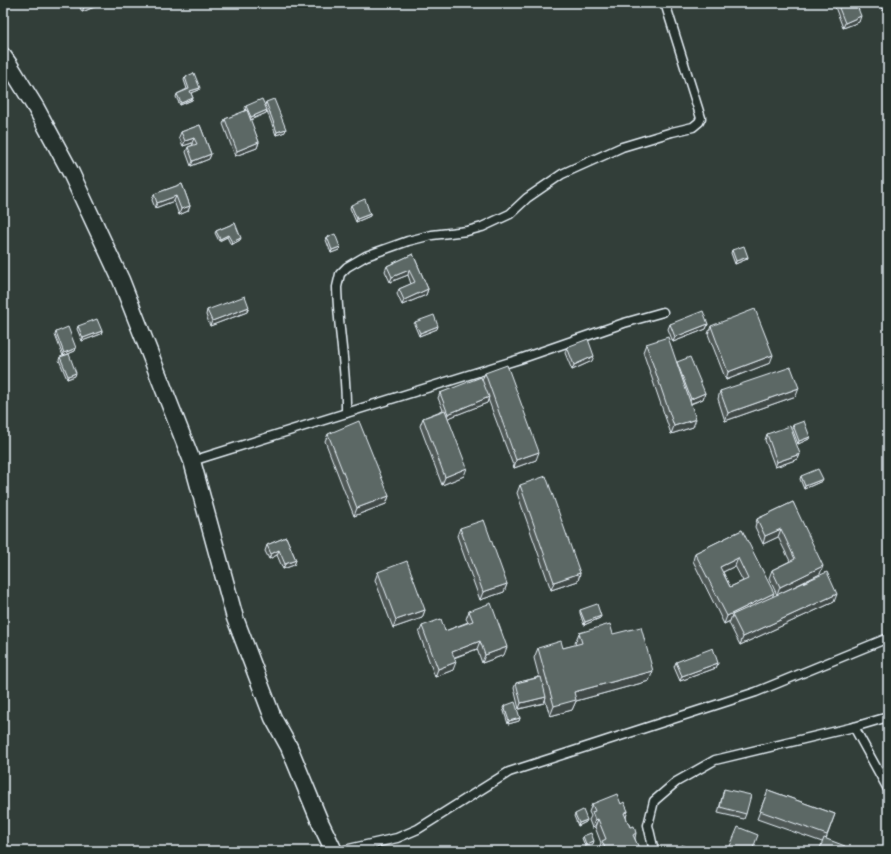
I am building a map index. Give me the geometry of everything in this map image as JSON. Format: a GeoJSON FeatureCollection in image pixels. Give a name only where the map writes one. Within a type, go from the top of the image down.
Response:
{"type":"FeatureCollection","features":[{"type":"Feature","properties":{"kind":"street"},"geometry":{"type":"LineString","coordinates":[[3,56],[36,108],[71,172],[135,314],[192,461],[235,618],[273,718],[289,747],[320,822],[334,851]]}},
{"type":"Feature","properties":{"kind":"lane"},"geometry":{"type":"LineString","coordinates":[[346,413],[346,377],[337,287],[340,274],[346,267],[366,256],[408,241],[432,235],[467,231],[482,227],[510,214],[527,198],[562,174],[622,147],[693,126],[699,122],[701,118],[665,3]]}},
{"type":"Feature","properties":{"kind":"lane"},"geometry":{"type":"LineString","coordinates":[[192,461],[520,359],[624,323],[663,312]]}},
{"type":"Feature","properties":{"kind":"lane"},"geometry":{"type":"LineString","coordinates":[[340,851],[397,838],[418,829],[509,772],[756,692],[888,638]]}},
{"type":"Feature","properties":{"kind":"lane"},"geometry":{"type":"LineString","coordinates":[[654,851],[648,825],[654,801],[676,782],[715,760],[854,727],[888,717]]}},
{"type":"Feature","properties":{"kind":"lane"},"geometry":{"type":"LineString","coordinates":[[854,727],[888,789]]}},
{"type":"Feature","properties":{"kind":"building"},"geometry":{"type":"Polygon","coordinates":[[[82,3],[93,3],[84,7],[82,3]]]}},
{"type":"Feature","properties":{"kind":"building"},"geometry":{"type":"Polygon","coordinates":[[[837,3],[856,3],[861,16],[845,23],[837,3]]]}},
{"type":"Feature","properties":{"kind":"building"},"geometry":{"type":"Polygon","coordinates":[[[885,3],[888,3],[888,11],[885,3]]]}},
{"type":"Feature","properties":{"kind":"building"},"geometry":{"type":"Polygon","coordinates":[[[194,73],[200,88],[190,91],[193,98],[181,103],[177,94],[189,89],[185,77],[194,73]]]}},
{"type":"Feature","properties":{"kind":"building"},"geometry":{"type":"Polygon","coordinates":[[[262,99],[267,110],[251,117],[246,106],[262,99]]]}},
{"type":"Feature","properties":{"kind":"building"},"geometry":{"type":"Polygon","coordinates":[[[274,99],[286,129],[277,132],[266,102],[274,99]]]}},
{"type":"Feature","properties":{"kind":"building"},"geometry":{"type":"Polygon","coordinates":[[[247,110],[259,142],[237,151],[225,119],[247,110]]]}},
{"type":"Feature","properties":{"kind":"building"},"geometry":{"type":"Polygon","coordinates":[[[200,125],[211,154],[193,161],[188,147],[197,144],[194,138],[185,141],[181,132],[200,125]]]}},
{"type":"Feature","properties":{"kind":"building"},"geometry":{"type":"Polygon","coordinates":[[[182,184],[190,206],[181,209],[176,196],[157,203],[154,194],[182,184]]]}},
{"type":"Feature","properties":{"kind":"building"},"geometry":{"type":"Polygon","coordinates":[[[365,199],[370,214],[357,219],[351,205],[365,199]]]}},
{"type":"Feature","properties":{"kind":"building"},"geometry":{"type":"Polygon","coordinates":[[[235,223],[241,238],[232,242],[228,235],[220,239],[216,231],[235,223]]]}},
{"type":"Feature","properties":{"kind":"building"},"geometry":{"type":"Polygon","coordinates":[[[335,234],[340,247],[332,250],[327,237],[335,234]]]}},
{"type":"Feature","properties":{"kind":"building"},"geometry":{"type":"Polygon","coordinates":[[[744,246],[748,257],[736,261],[732,250],[744,246]]]}},
{"type":"Feature","properties":{"kind":"building"},"geometry":{"type":"Polygon","coordinates":[[[413,254],[428,289],[404,300],[399,289],[415,282],[409,270],[392,277],[387,266],[413,254]]]}},
{"type":"Feature","properties":{"kind":"building"},"geometry":{"type":"Polygon","coordinates":[[[245,296],[249,307],[212,321],[207,310],[245,296]]]}},
{"type":"Feature","properties":{"kind":"building"},"geometry":{"type":"Polygon","coordinates":[[[755,309],[773,355],[728,372],[711,326],[755,309]]]}},
{"type":"Feature","properties":{"kind":"building"},"geometry":{"type":"Polygon","coordinates":[[[703,311],[708,324],[675,337],[670,324],[703,311]]]}},
{"type":"Feature","properties":{"kind":"building"},"geometry":{"type":"Polygon","coordinates":[[[434,315],[438,326],[420,333],[415,322],[434,315]]]}},
{"type":"Feature","properties":{"kind":"building"},"geometry":{"type":"Polygon","coordinates":[[[97,319],[102,331],[83,338],[78,326],[97,319]]]}},
{"type":"Feature","properties":{"kind":"building"},"geometry":{"type":"Polygon","coordinates":[[[68,327],[76,348],[64,353],[56,332],[68,327]]]}},
{"type":"Feature","properties":{"kind":"building"},"geometry":{"type":"Polygon","coordinates":[[[668,337],[696,419],[674,426],[646,344],[668,337]]]}},
{"type":"Feature","properties":{"kind":"building"},"geometry":{"type":"Polygon","coordinates":[[[588,339],[594,356],[574,365],[567,347],[588,339]]]}},
{"type":"Feature","properties":{"kind":"building"},"geometry":{"type":"Polygon","coordinates":[[[69,354],[76,373],[68,376],[60,357],[69,354]]]}},
{"type":"Feature","properties":{"kind":"building"},"geometry":{"type":"Polygon","coordinates":[[[690,357],[705,393],[691,399],[677,362],[690,357]]]}},
{"type":"Feature","properties":{"kind":"building"},"geometry":{"type":"Polygon","coordinates":[[[507,365],[539,452],[516,460],[485,373],[507,365]]]}},
{"type":"Feature","properties":{"kind":"building"},"geometry":{"type":"Polygon","coordinates":[[[791,367],[799,388],[728,413],[720,391],[791,367]]]}},
{"type":"Feature","properties":{"kind":"building"},"geometry":{"type":"Polygon","coordinates":[[[481,377],[489,397],[448,414],[440,393],[481,377]]]}},
{"type":"Feature","properties":{"kind":"building"},"geometry":{"type":"Polygon","coordinates":[[[445,410],[467,468],[445,477],[423,418],[445,410]]]}},
{"type":"Feature","properties":{"kind":"building"},"geometry":{"type":"Polygon","coordinates":[[[359,421],[389,496],[357,508],[328,434],[359,421]]]}},
{"type":"Feature","properties":{"kind":"building"},"geometry":{"type":"Polygon","coordinates":[[[804,421],[810,437],[799,441],[793,425],[804,421]]]}},
{"type":"Feature","properties":{"kind":"building"},"geometry":{"type":"Polygon","coordinates":[[[790,426],[800,454],[777,462],[767,434],[790,426]]]}},
{"type":"Feature","properties":{"kind":"building"},"geometry":{"type":"Polygon","coordinates":[[[818,469],[823,479],[805,486],[801,476],[818,469]]]}},
{"type":"Feature","properties":{"kind":"building"},"geometry":{"type":"Polygon","coordinates":[[[546,476],[580,573],[554,582],[520,485],[546,476]]]}},
{"type":"Feature","properties":{"kind":"building"},"geometry":{"type":"Polygon","coordinates":[[[793,502],[823,566],[780,587],[772,570],[795,559],[781,529],[765,536],[757,519],[793,502]]]}},
{"type":"Feature","properties":{"kind":"building"},"geometry":{"type":"Polygon","coordinates":[[[484,520],[507,584],[483,592],[460,528],[484,520]]]}},
{"type":"Feature","properties":{"kind":"building"},"geometry":{"type":"Polygon","coordinates":[[[742,530],[774,593],[727,616],[695,553],[742,530]],[[738,558],[720,567],[730,587],[748,579],[738,558]]]}},
{"type":"Feature","properties":{"kind":"building"},"geometry":{"type":"Polygon","coordinates":[[[286,537],[296,560],[285,564],[279,550],[271,554],[267,545],[286,537]]]}},
{"type":"Feature","properties":{"kind":"building"},"geometry":{"type":"Polygon","coordinates":[[[407,561],[425,610],[396,620],[378,572],[407,561]]]}},
{"type":"Feature","properties":{"kind":"building"},"geometry":{"type":"Polygon","coordinates":[[[827,572],[837,594],[743,637],[732,615],[827,572]]]}},
{"type":"Feature","properties":{"kind":"building"},"geometry":{"type":"Polygon","coordinates":[[[491,603],[507,647],[485,655],[480,641],[452,652],[456,662],[438,669],[422,626],[441,619],[445,631],[473,621],[469,611],[491,603]]]}},
{"type":"Feature","properties":{"kind":"building"},"geometry":{"type":"Polygon","coordinates":[[[597,604],[601,616],[585,622],[580,610],[597,604]]]}},
{"type":"Feature","properties":{"kind":"building"},"geometry":{"type":"Polygon","coordinates":[[[610,624],[613,634],[641,627],[653,671],[574,692],[576,700],[554,706],[538,648],[561,641],[563,648],[582,643],[579,633],[610,624]]]}},
{"type":"Feature","properties":{"kind":"building"},"geometry":{"type":"Polygon","coordinates":[[[713,648],[718,663],[682,676],[676,662],[713,648]]]}},
{"type":"Feature","properties":{"kind":"building"},"geometry":{"type":"Polygon","coordinates":[[[541,677],[546,697],[521,703],[516,683],[541,677]]]}},
{"type":"Feature","properties":{"kind":"building"},"geometry":{"type":"Polygon","coordinates":[[[515,702],[520,718],[509,721],[504,706],[515,702]]]}},
{"type":"Feature","properties":{"kind":"building"},"geometry":{"type":"Polygon","coordinates":[[[724,789],[751,795],[746,814],[720,807],[724,789]]]}},
{"type":"Feature","properties":{"kind":"building"},"geometry":{"type":"Polygon","coordinates":[[[768,790],[835,814],[827,835],[760,811],[768,790]]]}},
{"type":"Feature","properties":{"kind":"building"},"geometry":{"type":"Polygon","coordinates":[[[617,794],[621,804],[624,802],[628,811],[624,813],[630,827],[634,826],[636,833],[633,835],[639,848],[631,851],[606,850],[602,841],[606,839],[598,819],[595,820],[592,812],[595,811],[592,804],[617,794]]]}},
{"type":"Feature","properties":{"kind":"building"},"geometry":{"type":"Polygon","coordinates":[[[583,810],[587,820],[579,823],[575,814],[583,810]]]}},
{"type":"Feature","properties":{"kind":"building"},"geometry":{"type":"Polygon","coordinates":[[[738,827],[758,835],[752,851],[728,851],[738,827]]]}},
{"type":"Feature","properties":{"kind":"building"},"geometry":{"type":"Polygon","coordinates":[[[591,833],[594,841],[586,844],[583,836],[591,833]]]}},
{"type":"Feature","properties":{"kind":"building"},"geometry":{"type":"Polygon","coordinates":[[[824,838],[845,846],[843,851],[819,851],[824,838]]]}},
{"type":"Feature","properties":{"kind":"building"},"geometry":{"type":"Polygon","coordinates":[[[682,845],[690,848],[689,851],[679,851],[682,845]]]}}]}
